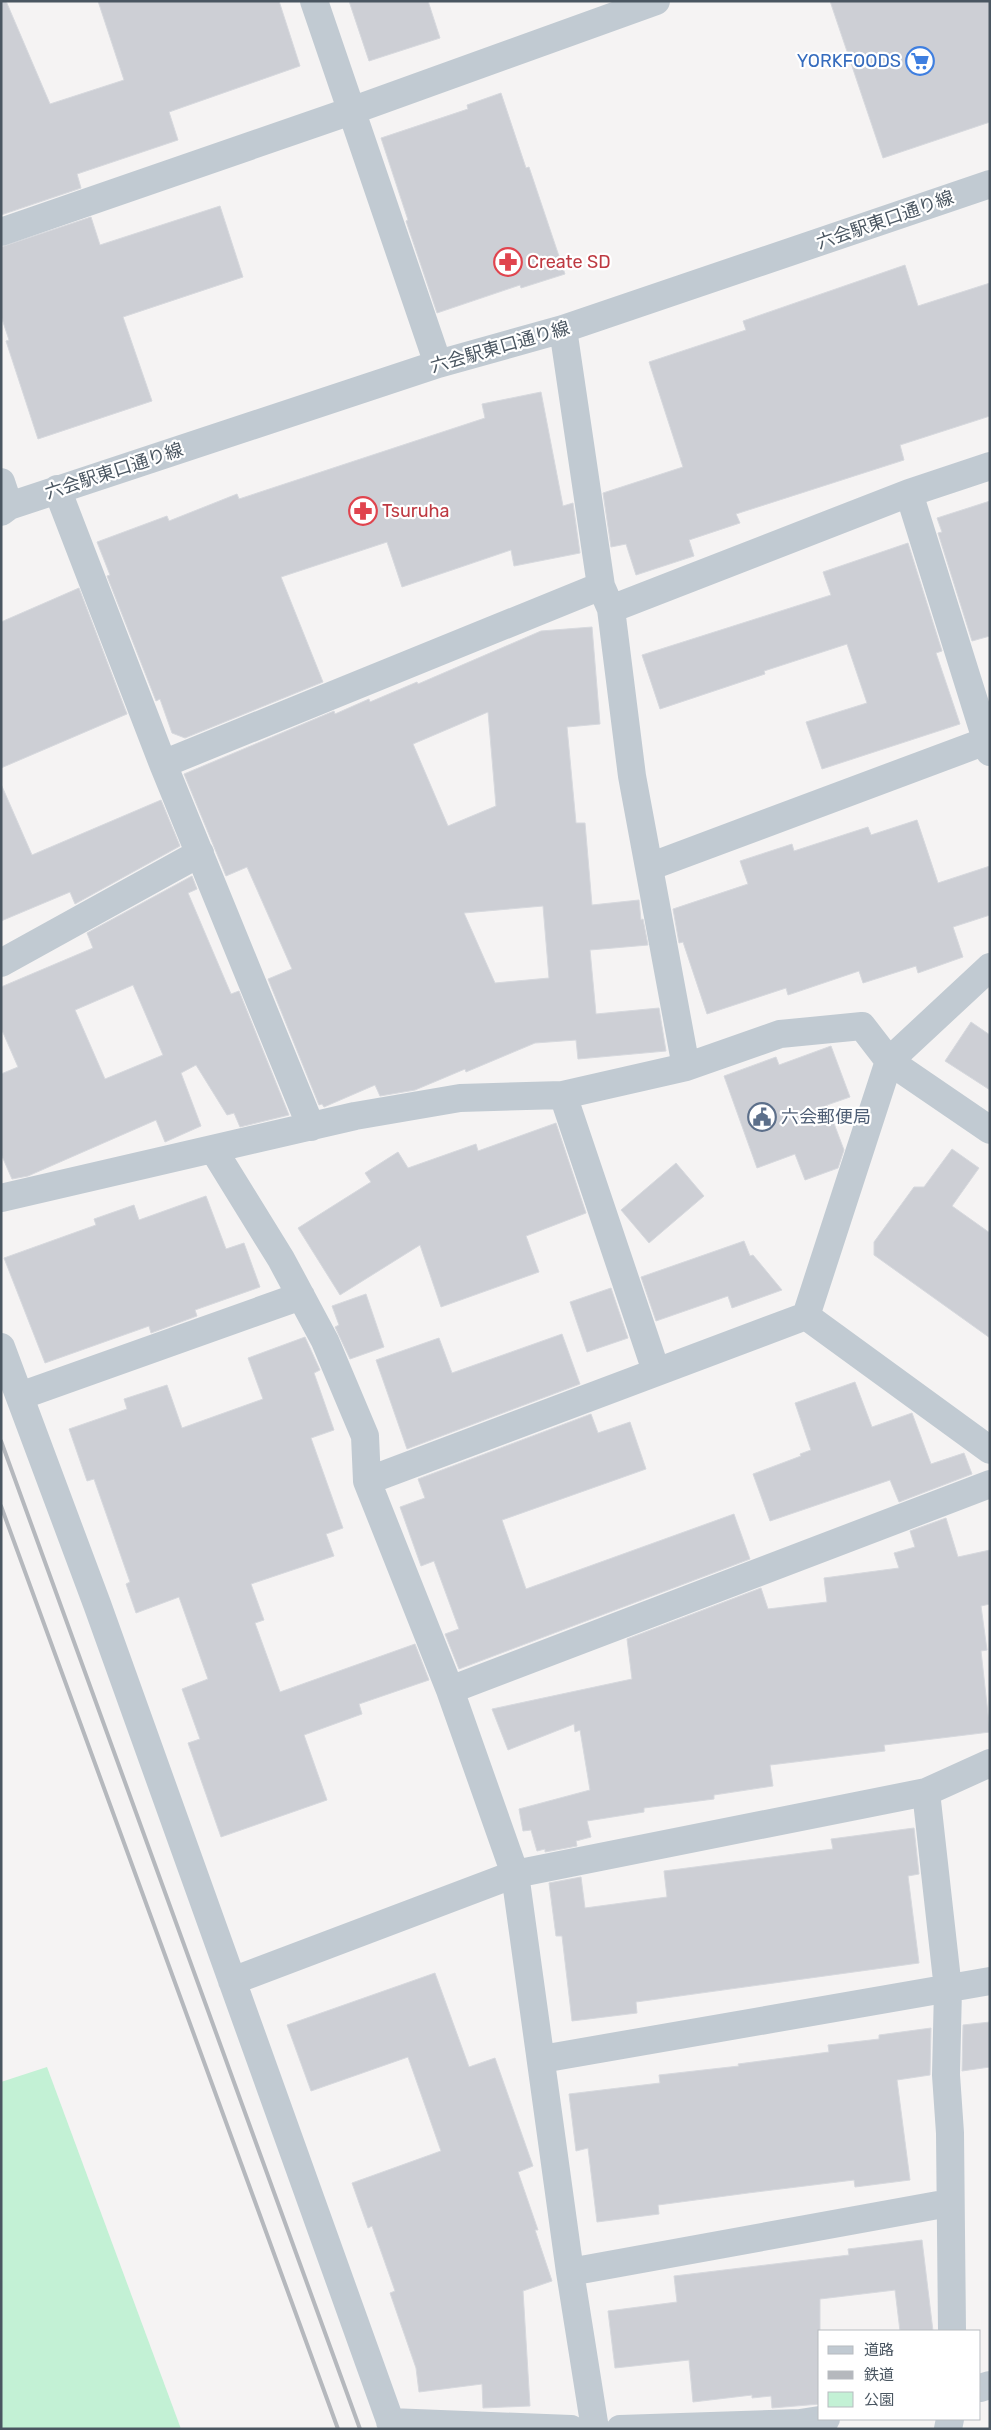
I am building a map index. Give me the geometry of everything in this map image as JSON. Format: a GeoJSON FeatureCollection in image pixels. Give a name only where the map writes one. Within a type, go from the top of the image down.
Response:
{"type":"FeatureCollection","features":[{"type":"Feature","properties":{"kind":"street"},"geometry":{"type":"LineString","coordinates":[[314,1],[438,364]]}},
{"type":"Feature","properties":{"kind":"street"},"geometry":{"type":"LineString","coordinates":[[1,232],[351,112],[656,1]]}},
{"type":"Feature","properties":{"kind":"street","name":"六会駅東口通り線"},"geometry":{"type":"LineString","coordinates":[[4,500],[57,489],[438,364],[563,329],[990,184]]}},
{"type":"Feature","properties":{"kind":"street"},"geometry":{"type":"LineString","coordinates":[[563,329],[606,597],[632,776],[686,1067]]}},
{"type":"Feature","properties":{"kind":"street"},"geometry":{"type":"LineString","coordinates":[[163,764],[606,597],[909,492],[990,466]]}},
{"type":"Feature","properties":{"kind":"street"},"geometry":{"type":"LineString","coordinates":[[57,489],[163,764],[312,1127]]}},
{"type":"Feature","properties":{"kind":"street"},"geometry":{"type":"LineString","coordinates":[[649,866],[988,747],[909,492]]}},
{"type":"Feature","properties":{"kind":"street"},"geometry":{"type":"LineString","coordinates":[[1,963],[200,853]]}},
{"type":"Feature","properties":{"kind":"street"},"geometry":{"type":"LineString","coordinates":[[806,1316],[888,1061],[990,967]]}},
{"type":"Feature","properties":{"kind":"street"},"geometry":{"type":"LineString","coordinates":[[1,1198],[355,1116],[460,1098],[563,1095],[686,1067],[780,1034],[862,1026],[888,1061],[990,1130]]}},
{"type":"Feature","properties":{"kind":"street"},"geometry":{"type":"LineString","coordinates":[[563,1095],[656,1371]]}},
{"type":"Feature","properties":{"kind":"street"},"geometry":{"type":"LineString","coordinates":[[213,1149],[281,1259],[325,1341],[365,1436],[367,1481],[450,1690],[515,1874],[542,2058],[570,2272],[595,2429]]}},
{"type":"Feature","properties":{"kind":"street"},"geometry":{"type":"LineString","coordinates":[[20,1396],[301,1296]]}},
{"type":"Feature","properties":{"kind":"street"},"geometry":{"type":"LineString","coordinates":[[367,1481],[806,1316]]}},
{"type":"Feature","properties":{"kind":"street"},"geometry":{"type":"LineString","coordinates":[[806,1316],[990,1450]]}},
{"type":"Feature","properties":{"kind":"street"},"geometry":{"type":"LineString","coordinates":[[1,1347],[97,1604],[391,2426],[571,2429]]}},
{"type":"Feature","properties":{"kind":"street"},"geometry":{"type":"LineString","coordinates":[[450,1690],[990,1484]]}},
{"type":"Feature","properties":{"kind":"street"},"geometry":{"type":"LineString","coordinates":[[232,1981],[515,1874],[926,1792],[990,1763]]}},
{"type":"Feature","properties":{"kind":"street"},"geometry":{"type":"LineString","coordinates":[[926,1792],[948,1989],[946,2075],[950,2133],[952,2330]]}},
{"type":"Feature","properties":{"kind":"street"},"geometry":{"type":"LineString","coordinates":[[542,2058],[990,1981]]}},
{"type":"Feature","properties":{"kind":"street"},"geometry":{"type":"LineString","coordinates":[[570,2272],[950,2204]]}},
{"type":"Feature","properties":{"kind":"street"},"geometry":{"type":"LineString","coordinates":[[620,2429],[800,2423],[820,2420]]}},
{"type":"Feature","properties":{"kind":"green space"},"geometry":{"type":"Polygon","coordinates":[[[47,2067],[181,2429],[1,2429],[1,2082],[47,2067]]]}},
{"type":"Feature","properties":{"kind":"building"},"geometry":{"type":"Polygon","coordinates":[[[1,1],[6,1],[50,104],[124,80],[98,1],[279,1],[300,66],[169,112],[178,140],[77,174],[81,188],[1,215],[1,1]]]}},
{"type":"Feature","properties":{"kind":"building"},"geometry":{"type":"Polygon","coordinates":[[[349,1],[428,1],[440,38],[369,61],[349,1]]]}},
{"type":"Feature","properties":{"kind":"building","name":"YORKFOODS"},"geometry":{"type":"Polygon","coordinates":[[[830,1],[990,1],[990,122],[883,158],[830,1]]]}},
{"type":"Feature","properties":{"kind":"building"},"geometry":{"type":"Polygon","coordinates":[[[501,93],[526,168],[529,167],[565,274],[521,288],[520,285],[437,313],[381,138],[468,109],[467,105],[501,93]]]}},
{"type":"Feature","properties":{"kind":"building"},"geometry":{"type":"Polygon","coordinates":[[[220,206],[243,277],[123,317],[152,401],[38,439],[6,341],[9,340],[1,316],[1,247],[91,217],[100,245],[220,206]]]}},
{"type":"Feature","properties":{"kind":"building"},"geometry":{"type":"Polygon","coordinates":[[[905,265],[918,306],[990,283],[990,416],[900,445],[904,460],[736,514],[740,523],[689,540],[694,556],[636,575],[626,544],[611,547],[603,493],[683,467],[649,362],[746,330],[743,321],[905,265]]]}},
{"type":"Feature","properties":{"kind":"building"},"geometry":{"type":"Polygon","coordinates":[[[541,392],[563,506],[573,503],[580,553],[514,566],[511,550],[402,587],[387,542],[281,577],[323,682],[185,738],[172,733],[160,699],[156,701],[107,576],[110,575],[97,542],[167,516],[169,521],[237,494],[239,499],[485,418],[482,404],[541,392]]]}},
{"type":"Feature","properties":{"kind":"building"},"geometry":{"type":"Polygon","coordinates":[[[990,501],[990,636],[972,641],[938,533],[942,532],[937,518],[990,501]]]}},
{"type":"Feature","properties":{"kind":"building"},"geometry":{"type":"Polygon","coordinates":[[[908,543],[942,651],[936,653],[960,724],[822,769],[806,722],[867,703],[847,644],[764,671],[765,674],[660,709],[642,655],[831,595],[823,572],[908,543]]]}},
{"type":"Feature","properties":{"kind":"building"},"geometry":{"type":"Polygon","coordinates":[[[79,588],[127,714],[1,768],[1,622],[79,588]]]}},
{"type":"Feature","properties":{"kind":"building"},"geometry":{"type":"Polygon","coordinates":[[[592,627],[600,724],[567,727],[576,823],[585,823],[592,905],[639,900],[641,920],[643,919],[648,945],[590,950],[596,1014],[659,1008],[666,1051],[578,1059],[576,1040],[535,1043],[466,1072],[465,1069],[415,1090],[380,1096],[375,1085],[324,1107],[322,1104],[319,1105],[268,979],[292,969],[247,867],[226,876],[184,774],[334,711],[335,714],[369,699],[370,702],[417,682],[418,684],[541,631],[592,627]],[[488,712],[413,744],[448,826],[496,806],[488,712]],[[543,906],[464,913],[495,983],[549,978],[543,906]]]}},
{"type":"Feature","properties":{"kind":"building"},"geometry":{"type":"Polygon","coordinates":[[[1,784],[32,855],[161,800],[180,846],[75,904],[70,892],[1,921],[1,784]]]}},
{"type":"Feature","properties":{"kind":"building"},"geometry":{"type":"Polygon","coordinates":[[[917,820],[938,883],[990,866],[990,915],[953,927],[963,957],[918,973],[916,966],[863,983],[859,971],[788,995],[786,988],[707,1014],[683,942],[679,943],[673,909],[748,884],[740,861],[792,844],[794,851],[868,827],[871,835],[917,820]]]}},
{"type":"Feature","properties":{"kind":"building"},"geometry":{"type":"Polygon","coordinates":[[[192,876],[197,889],[188,893],[231,994],[239,991],[289,1115],[240,1127],[234,1113],[227,1115],[196,1065],[181,1073],[201,1126],[165,1142],[156,1120],[28,1176],[12,1179],[1,1154],[1,1074],[18,1067],[1,1028],[1,987],[93,948],[87,933],[192,876]],[[133,985],[75,1010],[105,1079],[163,1055],[133,985]]]}},
{"type":"Feature","properties":{"kind":"building"},"geometry":{"type":"Polygon","coordinates":[[[971,1022],[990,1035],[990,1090],[945,1061],[971,1022]]]}},
{"type":"Feature","properties":{"kind":"building"},"geometry":{"type":"Polygon","coordinates":[[[831,1046],[850,1097],[827,1105],[844,1150],[838,1168],[805,1180],[795,1154],[757,1168],[724,1076],[776,1057],[779,1065],[831,1046]]]}},
{"type":"Feature","properties":{"kind":"building"},"geometry":{"type":"Polygon","coordinates":[[[556,1123],[586,1213],[526,1236],[539,1272],[441,1307],[420,1245],[340,1295],[298,1228],[371,1182],[365,1173],[398,1152],[408,1168],[476,1144],[478,1151],[556,1123]]]}},
{"type":"Feature","properties":{"kind":"building"},"geometry":{"type":"Polygon","coordinates":[[[952,1149],[979,1168],[952,1206],[990,1233],[990,1338],[874,1255],[874,1242],[914,1187],[924,1187],[952,1149]]]}},
{"type":"Feature","properties":{"kind":"building"},"geometry":{"type":"Polygon","coordinates":[[[676,1163],[704,1196],[649,1243],[621,1210],[676,1163]]]}},
{"type":"Feature","properties":{"kind":"building"},"geometry":{"type":"Polygon","coordinates":[[[206,1196],[226,1249],[244,1243],[260,1287],[195,1310],[197,1316],[151,1333],[149,1326],[45,1363],[4,1258],[96,1225],[94,1219],[134,1205],[139,1220],[206,1196]]]}},
{"type":"Feature","properties":{"kind":"building"},"geometry":{"type":"Polygon","coordinates":[[[744,1241],[750,1256],[753,1255],[782,1290],[732,1308],[728,1296],[656,1321],[641,1277],[744,1241]]]}},
{"type":"Feature","properties":{"kind":"building"},"geometry":{"type":"Polygon","coordinates":[[[611,1288],[628,1338],[587,1352],[570,1302],[611,1288]]]}},
{"type":"Feature","properties":{"kind":"building"},"geometry":{"type":"Polygon","coordinates":[[[366,1294],[384,1347],[350,1359],[335,1327],[339,1325],[332,1306],[366,1294]]]}},
{"type":"Feature","properties":{"kind":"building"},"geometry":{"type":"Polygon","coordinates":[[[562,1334],[580,1384],[407,1449],[376,1360],[439,1338],[452,1373],[562,1334]]]}},
{"type":"Feature","properties":{"kind":"building"},"geometry":{"type":"Polygon","coordinates":[[[305,1337],[320,1370],[314,1373],[334,1430],[311,1438],[343,1528],[326,1534],[334,1556],[251,1584],[264,1620],[255,1623],[280,1692],[415,1644],[429,1680],[359,1704],[362,1714],[304,1735],[327,1800],[221,1837],[188,1743],[200,1739],[182,1689],[208,1679],[179,1597],[136,1613],[126,1584],[130,1582],[94,1479],[87,1481],[69,1429],[127,1409],[124,1399],[167,1385],[182,1428],[263,1399],[248,1358],[305,1337]]]}},
{"type":"Feature","properties":{"kind":"building"},"geometry":{"type":"Polygon","coordinates":[[[855,1382],[872,1427],[912,1413],[931,1464],[964,1453],[972,1474],[899,1502],[890,1480],[770,1521],[753,1474],[801,1456],[800,1454],[811,1450],[795,1403],[855,1382]]]}},
{"type":"Feature","properties":{"kind":"building"},"geometry":{"type":"Polygon","coordinates":[[[591,1414],[598,1433],[630,1422],[646,1469],[502,1520],[526,1589],[734,1514],[750,1559],[459,1669],[445,1634],[459,1629],[434,1561],[421,1566],[400,1507],[425,1498],[418,1479],[591,1414]]]}},
{"type":"Feature","properties":{"kind":"building"},"geometry":{"type":"Polygon","coordinates":[[[946,1518],[958,1557],[990,1550],[990,1604],[981,1606],[987,1650],[981,1651],[990,1732],[884,1745],[885,1751],[770,1765],[773,1786],[714,1795],[714,1799],[644,1808],[644,1812],[587,1821],[591,1837],[576,1841],[577,1846],[545,1852],[545,1849],[537,1851],[531,1830],[523,1831],[519,1809],[590,1790],[580,1730],[575,1732],[574,1724],[508,1750],[492,1709],[632,1679],[627,1639],[761,1588],[768,1609],[827,1602],[824,1578],[899,1568],[894,1553],[915,1547],[910,1531],[946,1518]]]}},
{"type":"Feature","properties":{"kind":"building"},"geometry":{"type":"Polygon","coordinates":[[[914,1828],[919,1874],[908,1876],[919,1963],[636,2002],[637,2013],[572,2021],[562,1936],[556,1936],[549,1883],[581,1877],[585,1908],[667,1897],[664,1871],[833,1849],[831,1839],[914,1828]]]}},
{"type":"Feature","properties":{"kind":"building"},"geometry":{"type":"Polygon","coordinates":[[[435,1973],[469,2067],[495,2058],[533,2166],[518,2172],[538,2230],[535,2230],[552,2281],[523,2291],[530,2406],[483,2408],[482,2384],[419,2392],[416,2368],[390,2293],[395,2291],[372,2226],[368,2228],[352,2183],[441,2151],[408,2057],[311,2091],[287,2025],[435,1973]]]}},
{"type":"Feature","properties":{"kind":"building"},"geometry":{"type":"Polygon","coordinates":[[[990,2022],[990,2067],[962,2071],[963,2025],[990,2022]]]}},
{"type":"Feature","properties":{"kind":"building"},"geometry":{"type":"Polygon","coordinates":[[[931,2028],[930,2075],[897,2080],[910,2180],[855,2187],[854,2180],[658,2205],[659,2214],[597,2222],[588,2148],[576,2151],[569,2094],[660,2083],[659,2075],[739,2066],[738,2064],[829,2052],[828,2045],[879,2039],[879,2035],[931,2028]]]}},
{"type":"Feature","properties":{"kind":"building"},"geometry":{"type":"Polygon","coordinates":[[[922,2240],[933,2330],[900,2330],[895,2290],[820,2299],[818,2404],[772,2408],[771,2396],[752,2398],[752,2395],[693,2402],[689,2360],[615,2368],[608,2311],[677,2302],[674,2276],[849,2255],[848,2249],[922,2240]]]}},
{"type":"Feature","properties":{"kind":"railway"},"geometry":{"type":"LineString","coordinates":[[1,1441],[360,2429]]}},
{"type":"Feature","properties":{"kind":"railway"},"geometry":{"type":"LineString","coordinates":[[1,1506],[338,2429]]}},
{"type":"Feature","properties":{"kind":"place","name":"YORKFOODS"},"geometry":{"type":"Point","coordinates":[920,61]}},
{"type":"Feature","properties":{"kind":"place","name":"Create SD"},"geometry":{"type":"Point","coordinates":[508,262]}},
{"type":"Feature","properties":{"kind":"place","name":"Tsuruha"},"geometry":{"type":"Point","coordinates":[363,511]}},
{"type":"Feature","properties":{"kind":"place","name":"六会郵便局"},"geometry":{"type":"Point","coordinates":[762,1117]}}]}
